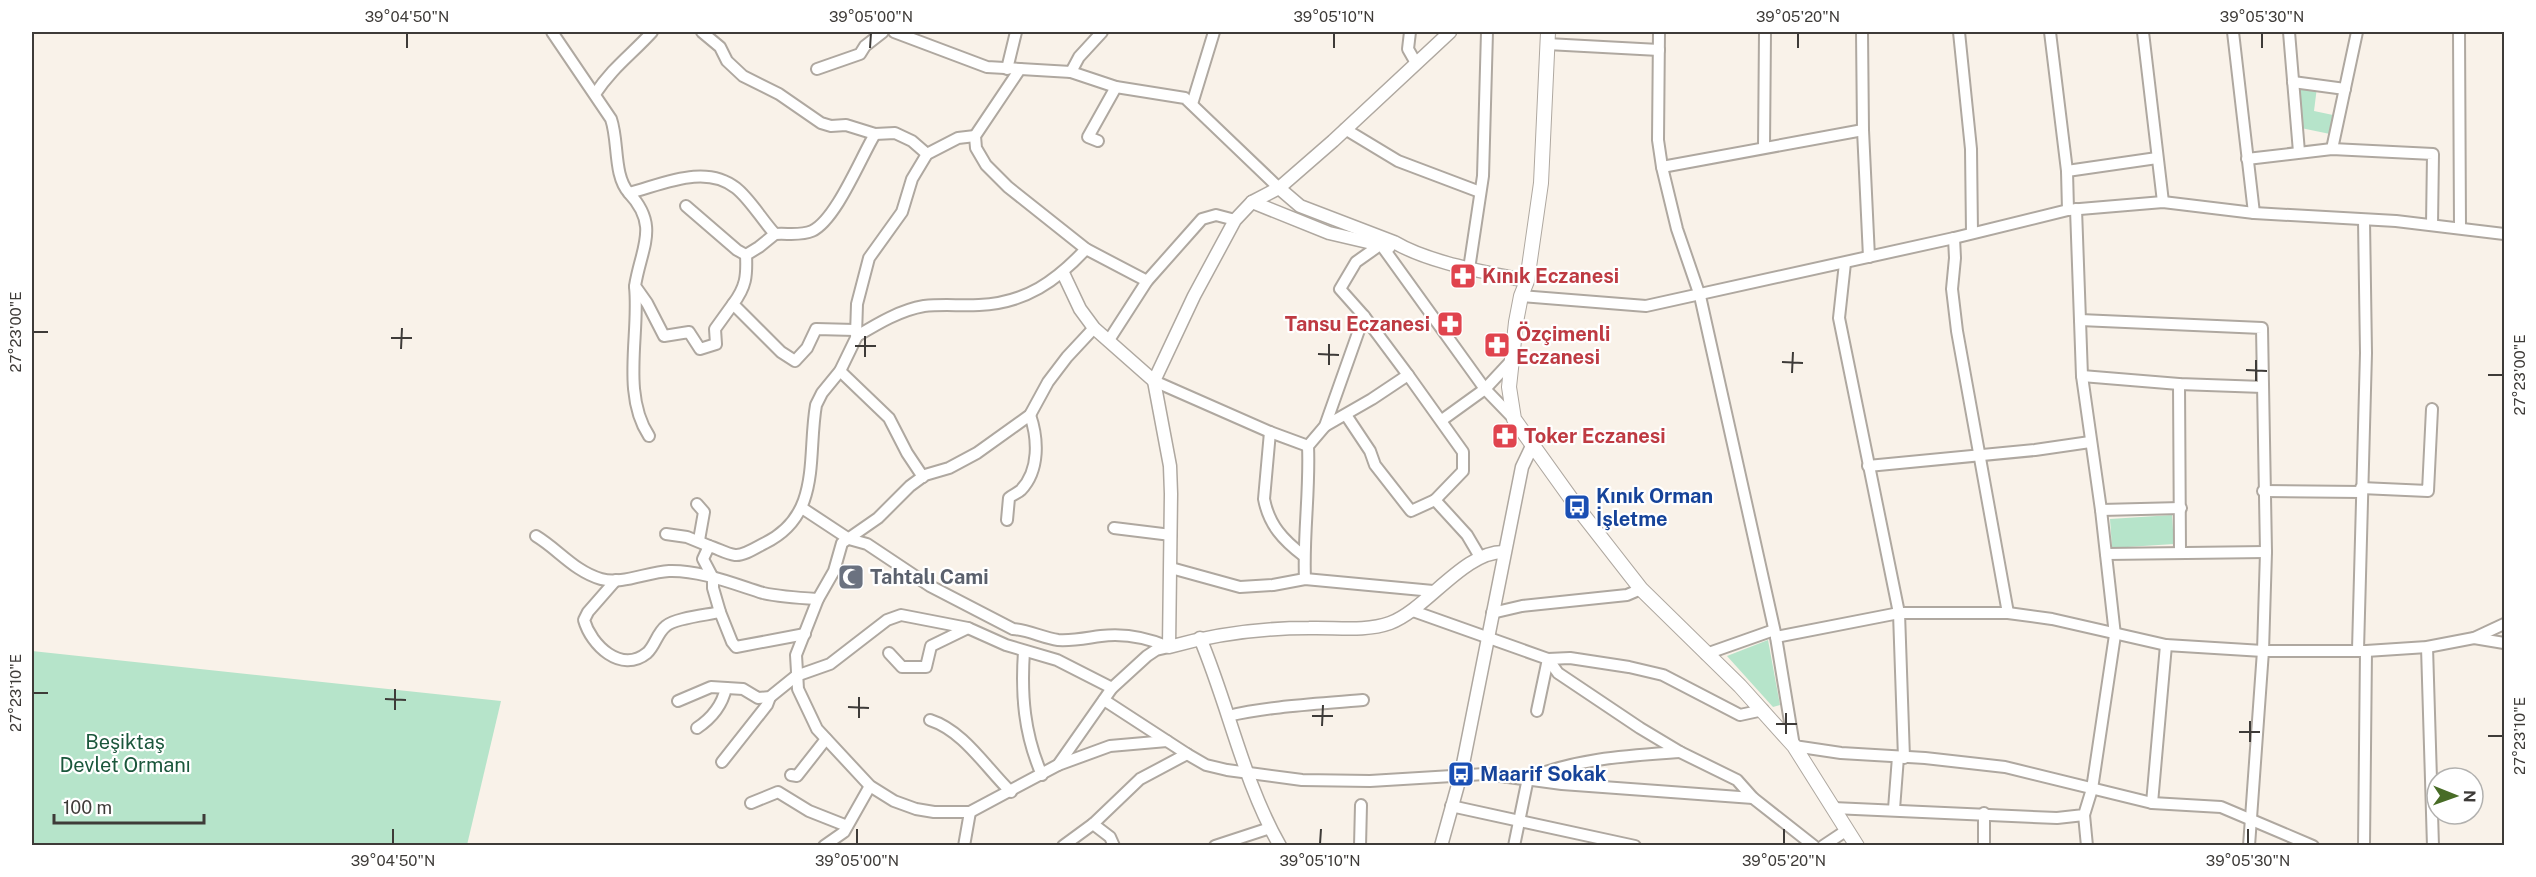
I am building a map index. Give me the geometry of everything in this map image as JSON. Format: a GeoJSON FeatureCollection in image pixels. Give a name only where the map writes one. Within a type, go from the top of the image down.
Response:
{"type":"FeatureCollection","features":[{"type":"Feature","properties":{"kind":"main road"},"geometry":{"type":"LineString","coordinates":[[1547,38],[1541,183],[1527,281],[1521,296],[1509,387],[1514,419],[1641,589],[1763,710],[1794,746],[1857,846]]}},
{"type":"Feature","properties":{"kind":"street"},"geometry":{"type":"LineString","coordinates":[[552,32],[611,119],[616,133],[622,185],[639,203],[648,228],[635,286],[637,304],[633,343],[640,422],[649,436]]}},
{"type":"Feature","properties":{"kind":"street"},"geometry":{"type":"LineString","coordinates":[[595,94],[612,70],[639,47],[652,32]]}},
{"type":"Feature","properties":{"kind":"street"},"geometry":{"type":"LineString","coordinates":[[702,32],[720,47],[727,61],[743,76],[779,94],[821,123],[831,126],[846,125],[875,134],[895,133],[912,141],[927,154]]}},
{"type":"Feature","properties":{"kind":"street"},"geometry":{"type":"LineString","coordinates":[[817,69],[860,54],[865,46],[883,32]]}},
{"type":"Feature","properties":{"kind":"street"},"geometry":{"type":"LineString","coordinates":[[894,32],[987,67],[1071,72],[1116,87],[1185,98],[1300,206],[1377,240],[1485,389],[1514,419]]}},
{"type":"Feature","properties":{"kind":"street"},"geometry":{"type":"LineString","coordinates":[[1007,69],[1016,32]]}},
{"type":"Feature","properties":{"kind":"street"},"geometry":{"type":"LineString","coordinates":[[1071,72],[1079,57],[1102,32]]}},
{"type":"Feature","properties":{"kind":"street"},"geometry":{"type":"LineString","coordinates":[[1192,104],[1214,32]]}},
{"type":"Feature","properties":{"kind":"street"},"geometry":{"type":"LineString","coordinates":[[1410,32],[1408,49],[1416,63]]}},
{"type":"Feature","properties":{"kind":"street"},"geometry":{"type":"LineString","coordinates":[[1169,647],[1170,466],[1154,381],[1194,296],[1235,220],[1252,202],[1279,188],[1450,32]]}},
{"type":"Feature","properties":{"kind":"street"},"geometry":{"type":"LineString","coordinates":[[1469,269],[1484,165],[1487,32]]}},
{"type":"Feature","properties":{"kind":"street"},"geometry":{"type":"LineString","coordinates":[[1659,32],[1658,140],[1662,167],[1677,229],[1700,296],[1775,633],[1794,746],[1841,753],[2005,767],[2152,803],[2221,807],[2313,846]]}},
{"type":"Feature","properties":{"kind":"street"},"geometry":{"type":"LineString","coordinates":[[1764,147],[1765,32]]}},
{"type":"Feature","properties":{"kind":"street"},"geometry":{"type":"LineString","coordinates":[[1862,32],[1863,130],[1869,257]]}},
{"type":"Feature","properties":{"kind":"street"},"geometry":{"type":"LineString","coordinates":[[1959,32],[1971,149],[1972,233]]}},
{"type":"Feature","properties":{"kind":"street"},"geometry":{"type":"LineString","coordinates":[[2050,32],[2072,209],[2082,376],[2101,510],[2115,635],[2092,789],[2084,815],[2087,846]]}},
{"type":"Feature","properties":{"kind":"street"},"geometry":{"type":"LineString","coordinates":[[2143,32],[2163,202]]}},
{"type":"Feature","properties":{"kind":"street"},"geometry":{"type":"LineString","coordinates":[[2233,32],[2254,213]]}},
{"type":"Feature","properties":{"kind":"street"},"geometry":{"type":"LineString","coordinates":[[2289,32],[2299,152]]}},
{"type":"Feature","properties":{"kind":"street"},"geometry":{"type":"LineString","coordinates":[[2332,149],[2357,32]]}},
{"type":"Feature","properties":{"kind":"street"},"geometry":{"type":"LineString","coordinates":[[2458,32],[2460,228]]}},
{"type":"Feature","properties":{"kind":"street"},"geometry":{"type":"LineString","coordinates":[[1547,38],[1659,50]]}},
{"type":"Feature","properties":{"kind":"street"},"geometry":{"type":"LineString","coordinates":[[1020,69],[975,136],[976,148],[986,165],[1008,187],[1086,249],[1147,281]]}},
{"type":"Feature","properties":{"kind":"street"},"geometry":{"type":"LineString","coordinates":[[2293,82],[2345,89]]}},
{"type":"Feature","properties":{"kind":"street"},"geometry":{"type":"LineString","coordinates":[[1098,141],[1088,137],[1116,87]]}},
{"type":"Feature","properties":{"kind":"street"},"geometry":{"type":"LineString","coordinates":[[1345,129],[1398,161],[1480,192]]}},
{"type":"Feature","properties":{"kind":"street"},"geometry":{"type":"LineString","coordinates":[[1662,167],[1863,130]]}},
{"type":"Feature","properties":{"kind":"street"},"geometry":{"type":"LineString","coordinates":[[746,255],[759,248],[775,234],[801,234],[814,230],[841,198],[875,134]]}},
{"type":"Feature","properties":{"kind":"street"},"geometry":{"type":"LineString","coordinates":[[666,534],[704,543],[735,555],[774,539],[788,527],[802,508],[811,470],[816,405],[822,393],[840,371],[856,333],[857,304],[869,258],[902,212],[912,179],[927,154],[958,138],[975,136]]}},
{"type":"Feature","properties":{"kind":"street"},"geometry":{"type":"LineString","coordinates":[[2247,159],[2332,149],[2433,154],[2432,225]]}},
{"type":"Feature","properties":{"kind":"street"},"geometry":{"type":"LineString","coordinates":[[2067,171],[2157,158]]}},
{"type":"Feature","properties":{"kind":"street"},"geometry":{"type":"LineString","coordinates":[[629,193],[694,176],[711,177],[736,188],[775,234]]}},
{"type":"Feature","properties":{"kind":"street"},"geometry":{"type":"LineString","coordinates":[[1252,202],[1329,233],[1377,240],[1469,269],[1527,281]]}},
{"type":"Feature","properties":{"kind":"street"},"geometry":{"type":"LineString","coordinates":[[1521,296],[1646,306],[1845,263],[2072,209],[2163,202],[2254,213],[2432,225],[2505,234]]}},
{"type":"Feature","properties":{"kind":"street"},"geometry":{"type":"LineString","coordinates":[[686,206],[737,250],[746,255]]}},
{"type":"Feature","properties":{"kind":"street"},"geometry":{"type":"LineString","coordinates":[[1109,340],[1147,281],[1202,219],[1216,215],[1235,220]]}},
{"type":"Feature","properties":{"kind":"street"},"geometry":{"type":"LineString","coordinates":[[2364,220],[2366,352],[2361,490],[2364,846]]}},
{"type":"Feature","properties":{"kind":"street"},"geometry":{"type":"LineString","coordinates":[[1954,238],[1952,289],[1957,331],[2008,613]]}},
{"type":"Feature","properties":{"kind":"street"},"geometry":{"type":"LineString","coordinates":[[1346,415],[1370,451],[1375,465],[1411,511],[1435,500],[1463,471],[1463,452],[1442,420],[1364,316],[1340,289],[1356,262],[1377,240]]}},
{"type":"Feature","properties":{"kind":"street"},"geometry":{"type":"LineString","coordinates":[[733,304],[781,352],[795,361],[807,348],[816,329],[856,333],[921,306],[980,305],[1017,298],[1032,293],[1064,273],[1086,249]]}},
{"type":"Feature","properties":{"kind":"street"},"geometry":{"type":"LineString","coordinates":[[635,286],[647,303],[664,336],[689,332],[700,349],[716,344],[715,329],[744,290],[748,273],[746,255]]}},
{"type":"Feature","properties":{"kind":"street"},"geometry":{"type":"LineString","coordinates":[[1845,263],[1839,318],[1899,614],[1901,757],[1894,809]]}},
{"type":"Feature","properties":{"kind":"street"},"geometry":{"type":"LineString","coordinates":[[1064,273],[1080,309],[1094,328],[1154,381],[1270,432],[1308,446]]}},
{"type":"Feature","properties":{"kind":"street"},"geometry":{"type":"LineString","coordinates":[[1305,579],[1308,446],[1325,426],[1364,316]]}},
{"type":"Feature","properties":{"kind":"street"},"geometry":{"type":"LineString","coordinates":[[2080,320],[2262,328],[2266,552],[2263,651],[2249,846]]}},
{"type":"Feature","properties":{"kind":"street"},"geometry":{"type":"LineString","coordinates":[[1094,328],[1048,382],[1030,415],[977,453],[949,468],[923,477],[910,486],[878,518],[842,543],[834,571],[818,599],[795,655],[798,689],[817,729],[870,786],[894,801],[915,809],[934,812],[970,812],[1058,765],[1110,746],[1167,741]]}},
{"type":"Feature","properties":{"kind":"street"},"geometry":{"type":"LineString","coordinates":[[1442,420],[1485,389],[1512,360]]}},
{"type":"Feature","properties":{"kind":"street"},"geometry":{"type":"LineString","coordinates":[[840,371],[889,418],[907,453],[923,477]]}},
{"type":"Feature","properties":{"kind":"street"},"geometry":{"type":"LineString","coordinates":[[1325,426],[1408,375]]}},
{"type":"Feature","properties":{"kind":"street"},"geometry":{"type":"LineString","coordinates":[[2082,376],[2179,384],[2263,387]]}},
{"type":"Feature","properties":{"kind":"street"},"geometry":{"type":"LineString","coordinates":[[2179,384],[2180,552]]}},
{"type":"Feature","properties":{"kind":"street"},"geometry":{"type":"LineString","coordinates":[[2264,491],[2428,491],[2432,409]]}},
{"type":"Feature","properties":{"kind":"street"},"geometry":{"type":"LineString","coordinates":[[1006,520],[1009,498],[1020,490],[1029,476],[1036,453],[1035,435],[1030,415]]}},
{"type":"Feature","properties":{"kind":"street"},"geometry":{"type":"LineString","coordinates":[[1270,432],[1264,499],[1266,509],[1271,524],[1278,533],[1304,556]]}},
{"type":"Feature","properties":{"kind":"street"},"geometry":{"type":"LineString","coordinates":[[1868,466],[1979,454],[2000,454],[2090,442]]}},
{"type":"Feature","properties":{"kind":"street"},"geometry":{"type":"LineString","coordinates":[[1441,846],[1461,774],[1522,467],[1532,446]]}},
{"type":"Feature","properties":{"kind":"street"},"geometry":{"type":"LineString","coordinates":[[1435,500],[1467,535],[1480,557]]}},
{"type":"Feature","properties":{"kind":"street"},"geometry":{"type":"LineString","coordinates":[[697,504],[704,512],[704,560],[713,578],[713,588],[720,612],[736,647],[805,634]]}},
{"type":"Feature","properties":{"kind":"street"},"geometry":{"type":"LineString","coordinates":[[802,508],[849,538],[867,544],[930,586],[1013,629],[1025,630],[1056,640],[1081,640],[1103,636],[1141,637],[1169,647]]}},
{"type":"Feature","properties":{"kind":"street"},"geometry":{"type":"LineString","coordinates":[[2101,510],[2181,508]]}},
{"type":"Feature","properties":{"kind":"street"},"geometry":{"type":"LineString","coordinates":[[1114,528],[1171,535]]}},
{"type":"Feature","properties":{"kind":"street"},"geometry":{"type":"LineString","coordinates":[[536,536],[578,569],[604,580],[672,571],[713,578],[774,595],[818,599]]}},
{"type":"Feature","properties":{"kind":"street"},"geometry":{"type":"LineString","coordinates":[[1058,765],[1112,688],[1156,650],[1238,631],[1381,626],[1413,611],[1433,591],[1480,557],[1492,551],[1504,552]]}},
{"type":"Feature","properties":{"kind":"street"},"geometry":{"type":"LineString","coordinates":[[2106,554],[2266,552]]}},
{"type":"Feature","properties":{"kind":"street"},"geometry":{"type":"LineString","coordinates":[[1171,568],[1240,587],[1273,585],[1305,579],[1433,591]]}},
{"type":"Feature","properties":{"kind":"street"},"geometry":{"type":"LineString","coordinates":[[616,580],[588,612],[584,620],[604,651],[623,661],[638,658],[649,651],[667,625],[720,612]]}},
{"type":"Feature","properties":{"kind":"street"},"geometry":{"type":"LineString","coordinates":[[1492,613],[1522,606],[1627,595],[1641,589]]}},
{"type":"Feature","properties":{"kind":"street"},"geometry":{"type":"LineString","coordinates":[[1413,611],[1548,659],[1570,658],[1663,675],[1740,715],[1763,710]]}},
{"type":"Feature","properties":{"kind":"street"},"geometry":{"type":"LineString","coordinates":[[1706,654],[1775,633],[1899,614],[2008,613],[2052,619],[2166,645],[2263,651],[2427,647],[2474,638],[2505,624]]}},
{"type":"Feature","properties":{"kind":"street"},"geometry":{"type":"LineString","coordinates":[[722,762],[767,705],[770,697],[796,676],[830,664],[887,620],[901,615],[968,628],[1006,645],[1057,660],[1112,688]]}},
{"type":"Feature","properties":{"kind":"street"},"geometry":{"type":"LineString","coordinates":[[889,653],[902,667],[926,667],[931,646],[968,628]]}},
{"type":"Feature","properties":{"kind":"street"},"geometry":{"type":"LineString","coordinates":[[1006,645],[1013,629]]}},
{"type":"Feature","properties":{"kind":"street"},"geometry":{"type":"LineString","coordinates":[[1200,638],[1246,772],[1280,846]]}},
{"type":"Feature","properties":{"kind":"street"},"geometry":{"type":"LineString","coordinates":[[2474,638],[2505,644]]}},
{"type":"Feature","properties":{"kind":"street"},"geometry":{"type":"LineString","coordinates":[[2152,803],[2166,645]]}},
{"type":"Feature","properties":{"kind":"street"},"geometry":{"type":"LineString","coordinates":[[2427,647],[2433,846]]}},
{"type":"Feature","properties":{"kind":"street"},"geometry":{"type":"LineString","coordinates":[[1024,651],[1022,688],[1026,726],[1034,757],[1042,775]]}},
{"type":"Feature","properties":{"kind":"street"},"geometry":{"type":"LineString","coordinates":[[1537,711],[1548,659]]}},
{"type":"Feature","properties":{"kind":"street"},"geometry":{"type":"LineString","coordinates":[[1548,659],[1558,673],[1680,752],[1737,780],[1753,798],[1814,846]]}},
{"type":"Feature","properties":{"kind":"street"},"geometry":{"type":"LineString","coordinates":[[678,701],[706,688],[743,689],[758,698],[770,697]]}},
{"type":"Feature","properties":{"kind":"street"},"geometry":{"type":"LineString","coordinates":[[697,728],[711,717],[722,701],[726,688]]}},
{"type":"Feature","properties":{"kind":"street"},"geometry":{"type":"LineString","coordinates":[[1104,700],[1206,765],[1246,772],[1302,780],[1370,781],[1461,774],[1753,798]]}},
{"type":"Feature","properties":{"kind":"street"},"geometry":{"type":"LineString","coordinates":[[1228,716],[1255,709],[1281,709],[1363,700]]}},
{"type":"Feature","properties":{"kind":"street"},"geometry":{"type":"LineString","coordinates":[[930,720],[964,742],[1011,792]]}},
{"type":"Feature","properties":{"kind":"street"},"geometry":{"type":"LineString","coordinates":[[791,775],[797,776],[826,739]]}},
{"type":"Feature","properties":{"kind":"street"},"geometry":{"type":"LineString","coordinates":[[1528,778],[1573,763],[1618,756],[1680,752]]}},
{"type":"Feature","properties":{"kind":"street"},"geometry":{"type":"LineString","coordinates":[[1063,846],[1093,824],[1140,779],[1187,754]]}},
{"type":"Feature","properties":{"kind":"street"},"geometry":{"type":"LineString","coordinates":[[1514,846],[1528,778]]}},
{"type":"Feature","properties":{"kind":"street"},"geometry":{"type":"LineString","coordinates":[[824,846],[844,832],[870,786]]}},
{"type":"Feature","properties":{"kind":"street"},"geometry":{"type":"LineString","coordinates":[[751,803],[778,792],[809,811],[847,826]]}},
{"type":"Feature","properties":{"kind":"street"},"geometry":{"type":"LineString","coordinates":[[1360,846],[1361,805]]}},
{"type":"Feature","properties":{"kind":"street"},"geometry":{"type":"LineString","coordinates":[[1451,806],[1608,843],[1635,846]]}},
{"type":"Feature","properties":{"kind":"street"},"geometry":{"type":"LineString","coordinates":[[1833,807],[2057,818],[2084,815]]}},
{"type":"Feature","properties":{"kind":"street"},"geometry":{"type":"LineString","coordinates":[[964,846],[970,812]]}},
{"type":"Feature","properties":{"kind":"street"},"geometry":{"type":"LineString","coordinates":[[1984,813],[1984,846]]}},
{"type":"Feature","properties":{"kind":"street"},"geometry":{"type":"LineString","coordinates":[[1093,824],[1110,837],[1114,846]]}},
{"type":"Feature","properties":{"kind":"street"},"geometry":{"type":"LineString","coordinates":[[1215,846],[1270,828]]}},
{"type":"Feature","properties":{"kind":"street"},"geometry":{"type":"LineString","coordinates":[[1823,846],[1847,830]]}},
{"type":"Feature","properties":{"kind":"green space"},"geometry":{"type":"Polygon","coordinates":[[[2299,86],[2317,87],[2314,111],[2333,115],[2330,134],[2301,128],[2299,86]]]}},
{"type":"Feature","properties":{"kind":"green space"},"geometry":{"type":"Polygon","coordinates":[[[2172,515],[2174,544],[2112,548],[2110,519],[2172,515]]]}},
{"type":"Feature","properties":{"kind":"green space"},"geometry":{"type":"Polygon","coordinates":[[[1768,640],[1780,705],[1773,707],[1727,656],[1768,640]]]}},
{"type":"Feature","properties":{"kind":"green space","name":"Beşiktaş Devlet Ormanı"},"geometry":{"type":"Polygon","coordinates":[[[32,651],[501,701],[467,845],[32,845],[32,651]]]}},
{"type":"Feature","properties":{"kind":"place","name":"Kınık Eczanesi"},"geometry":{"type":"Point","coordinates":[1463,276]}},
{"type":"Feature","properties":{"kind":"place","name":"Tansu Eczanesi"},"geometry":{"type":"Point","coordinates":[1450,324]}},
{"type":"Feature","properties":{"kind":"place","name":"Özçimenli Eczanesi"},"geometry":{"type":"Point","coordinates":[1497,345]}},
{"type":"Feature","properties":{"kind":"place","name":"Toker Eczanesi"},"geometry":{"type":"Point","coordinates":[1505,436]}},
{"type":"Feature","properties":{"kind":"place","name":"Kınık Orman İşletme"},"geometry":{"type":"Point","coordinates":[1577,507]}},
{"type":"Feature","properties":{"kind":"place","name":"Tahtalı Cami"},"geometry":{"type":"Point","coordinates":[851,577]}},
{"type":"Feature","properties":{"kind":"place","name":"Maarif Sokak"},"geometry":{"type":"Point","coordinates":[1461,774]}}]}
